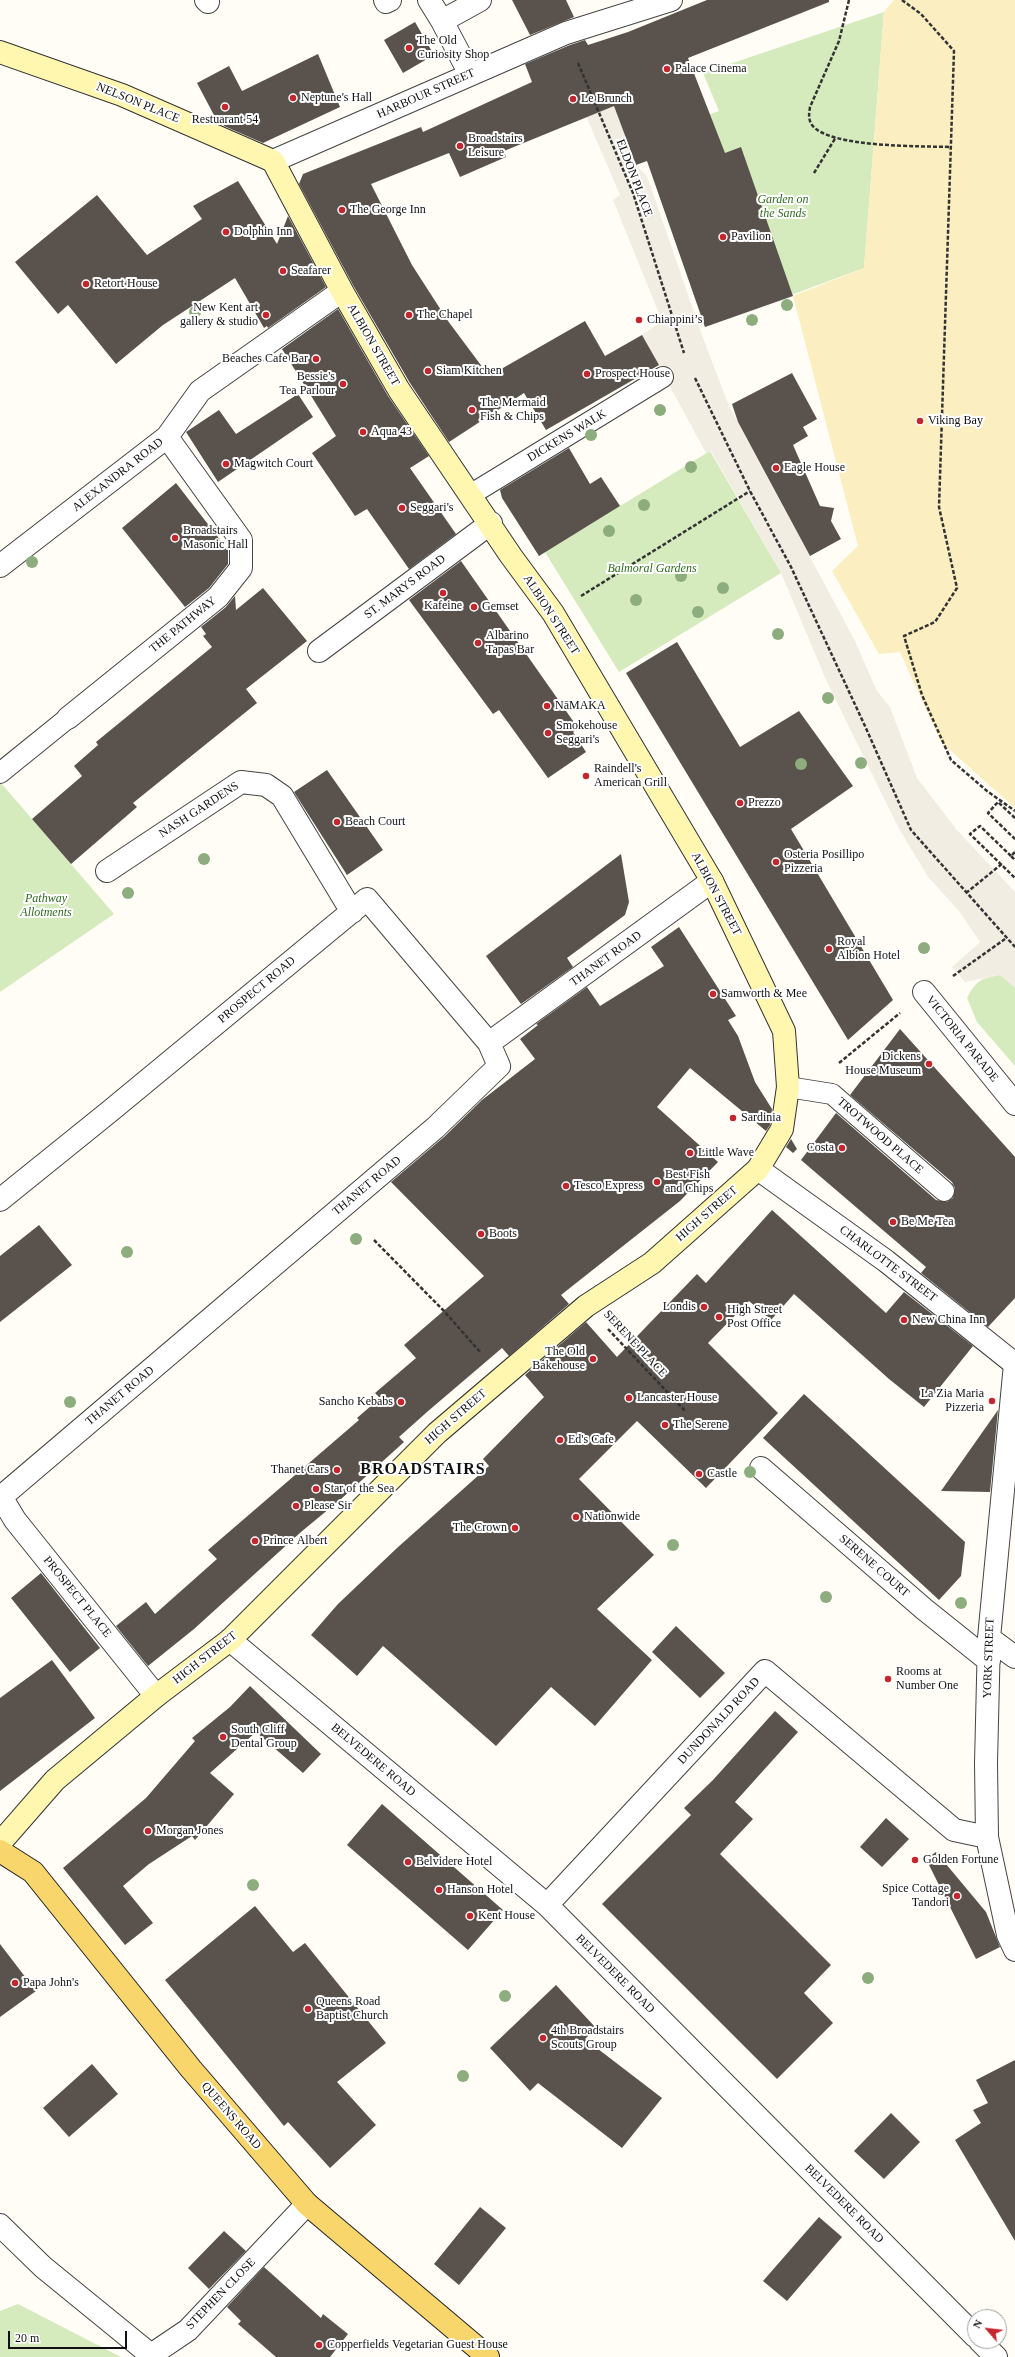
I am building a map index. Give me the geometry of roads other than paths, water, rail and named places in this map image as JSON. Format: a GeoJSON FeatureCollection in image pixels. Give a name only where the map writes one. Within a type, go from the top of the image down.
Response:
{"type":"FeatureCollection","features":[{"type":"Feature","properties":{"kind":"main road","name":"NELSON PLACE"},"geometry":{"type":"LineString","coordinates":[[0,52],[122,95],[273,161]]}},
{"type":"Feature","properties":{"kind":"main road","name":"ALBION STREET"},"geometry":{"type":"LineString","coordinates":[[273,161],[342,291],[399,390],[470,495],[491,523],[511,556],[553,613],[712,881],[784,1031],[788,1087]]}},
{"type":"Feature","properties":{"kind":"main road","name":"HIGH STREET"},"geometry":{"type":"LineString","coordinates":[[0,1843],[55,1780],[156,1696],[230,1640],[437,1433],[586,1306],[652,1263],[758,1169],[782,1128],[788,1087]]}},
{"type":"Feature","properties":{"kind":"main road","name":"QUEENS ROAD"},"geometry":{"type":"LineString","coordinates":[[0,1851],[33,1872],[191,2069],[307,2204],[488,2357]]}},
{"type":"Feature","properties":{"kind":"street"},"geometry":{"type":"LineString","coordinates":[[385,0],[386,2],[390,0]]}},
{"type":"Feature","properties":{"kind":"street"},"geometry":{"type":"LineString","coordinates":[[429,0],[470,74]]}},
{"type":"Feature","properties":{"kind":"street"},"geometry":{"type":"LineString","coordinates":[[442,21],[480,0]]}},
{"type":"Feature","properties":{"kind":"street","name":"HARBOUR STREET"},"geometry":{"type":"LineString","coordinates":[[273,161],[566,33],[671,0]]}},
{"type":"Feature","properties":{"kind":"street","name":"ALEXANDRA ROAD"},"geometry":{"type":"LineString","coordinates":[[0,566],[168,437],[200,391],[342,291]]}},
{"type":"Feature","properties":{"kind":"street","name":"THE PATHWAY"},"geometry":{"type":"LineString","coordinates":[[68,718],[218,597],[241,568],[241,540],[168,437]]}},
{"type":"Feature","properties":{"kind":"street","name":"ST. MARYS ROAD"},"geometry":{"type":"LineString","coordinates":[[319,651],[491,523]]}},
{"type":"Feature","properties":{"kind":"street","name":"NASH GARDENS"},"geometry":{"type":"LineString","coordinates":[[107,871],[241,782],[266,785],[282,796],[352,912]]}},
{"type":"Feature","properties":{"kind":"street","name":"THANET ROAD"},"geometry":{"type":"LineString","coordinates":[[0,1496],[435,1128],[499,1066],[490,1043],[712,881]]}},
{"type":"Feature","properties":{"kind":"street","name":"PROSPECT ROAD"},"geometry":{"type":"LineString","coordinates":[[0,1200],[367,899],[490,1043]]}},
{"type":"Feature","properties":{"kind":"street","name":"VICTORIA PARADE"},"geometry":{"type":"LineString","coordinates":[[924,992],[1015,1104]]}},
{"type":"Feature","properties":{"kind":"street","name":"CHARLOTTE STREET"},"geometry":{"type":"LineString","coordinates":[[758,1169],[886,1260],[1015,1364]]}},
{"type":"Feature","properties":{"kind":"street","name":"YORK STREET"},"geometry":{"type":"LineString","coordinates":[[1015,1364],[989,1638],[986,1763],[987,1837],[1008,1935],[1015,1950]]}},
{"type":"Feature","properties":{"kind":"street","name":"SERENE COURT"},"geometry":{"type":"LineString","coordinates":[[761,1468],[924,1609],[989,1661]]}},
{"type":"Feature","properties":{"kind":"street","name":"PROSPECT PLACE"},"geometry":{"type":"LineString","coordinates":[[0,1496],[15,1520],[156,1696]]}},
{"type":"Feature","properties":{"kind":"street"},"geometry":{"type":"LineString","coordinates":[[989,1638],[1015,1657]]}},
{"type":"Feature","properties":{"kind":"street","name":"BELVEDERE ROAD"},"geometry":{"type":"LineString","coordinates":[[230,1640],[547,1905],[967,2328]]}},
{"type":"Feature","properties":{"kind":"street","name":"DUNDONALD ROAD"},"geometry":{"type":"LineString","coordinates":[[547,1905],[765,1671],[954,1830],[987,1837]]}},
{"type":"Feature","properties":{"kind":"street","name":"STEPHEN CLOSE"},"geometry":{"type":"LineString","coordinates":[[0,2225],[43,2267],[151,2355],[188,2330],[307,2204]]}},
{"type":"Feature","properties":{"kind":"street"},"geometry":{"type":"LineString","coordinates":[[988,2349],[996,2357]]}},
{"type":"Feature","properties":{"kind":"lane","name":"DICKENS WALK"},"geometry":{"type":"LineString","coordinates":[[470,495],[664,377]]}},
{"type":"Feature","properties":{"kind":"lane","name":"THE PATHWAY"},"geometry":{"type":"LineString","coordinates":[[0,773],[68,718]]}},
{"type":"Feature","properties":{"kind":"lane","name":"TROTWOOD PLACE"},"geometry":{"type":"LineString","coordinates":[[788,1087],[832,1094],[944,1191]]}},
{"type":"Feature","properties":{"kind":"place","name":"The Old Curiosity Shop"},"geometry":{"type":"Point","coordinates":[409,48]}},
{"type":"Feature","properties":{"kind":"place","name":"Palace Cinema"},"geometry":{"type":"Point","coordinates":[667,69]}},
{"type":"Feature","properties":{"kind":"place","name":"Neptune's Hall"},"geometry":{"type":"Point","coordinates":[293,98]}},
{"type":"Feature","properties":{"kind":"place","name":"Le Brunch"},"geometry":{"type":"Point","coordinates":[573,99]}},
{"type":"Feature","properties":{"kind":"place","name":"Restuarant 54"},"geometry":{"type":"Point","coordinates":[225,107]}},
{"type":"Feature","properties":{"kind":"place","name":"Broadstairs Leisure"},"geometry":{"type":"Point","coordinates":[460,146]}},
{"type":"Feature","properties":{"kind":"place","name":"The George Inn"},"geometry":{"type":"Point","coordinates":[342,210]}},
{"type":"Feature","properties":{"kind":"place","name":"Dolphin Inn"},"geometry":{"type":"Point","coordinates":[226,232]}},
{"type":"Feature","properties":{"kind":"place","name":"Pavilion"},"geometry":{"type":"Point","coordinates":[723,237]}},
{"type":"Feature","properties":{"kind":"place","name":"Seafarer"},"geometry":{"type":"Point","coordinates":[283,271]}},
{"type":"Feature","properties":{"kind":"place","name":"Retort House"},"geometry":{"type":"Point","coordinates":[86,284]}},
{"type":"Feature","properties":{"kind":"place","name":"New Kent art gallery & studio"},"geometry":{"type":"Point","coordinates":[266,315]}},
{"type":"Feature","properties":{"kind":"place","name":"The Chapel"},"geometry":{"type":"Point","coordinates":[409,315]}},
{"type":"Feature","properties":{"kind":"place","name":"Chiappini’s"},"geometry":{"type":"Point","coordinates":[639,320]}},
{"type":"Feature","properties":{"kind":"place","name":"Beaches Cafe Bar"},"geometry":{"type":"Point","coordinates":[316,359]}},
{"type":"Feature","properties":{"kind":"place","name":"Siam Kitchen"},"geometry":{"type":"Point","coordinates":[428,371]}},
{"type":"Feature","properties":{"kind":"place","name":"Prospect House"},"geometry":{"type":"Point","coordinates":[587,374]}},
{"type":"Feature","properties":{"kind":"place","name":"Bessie's Tea Parlour"},"geometry":{"type":"Point","coordinates":[343,384]}},
{"type":"Feature","properties":{"kind":"place","name":"The Mermaid Fish & Chips"},"geometry":{"type":"Point","coordinates":[472,410]}},
{"type":"Feature","properties":{"kind":"place","name":"Viking Bay"},"geometry":{"type":"Point","coordinates":[920,421]}},
{"type":"Feature","properties":{"kind":"place","name":"Aqua 43"},"geometry":{"type":"Point","coordinates":[363,432]}},
{"type":"Feature","properties":{"kind":"place","name":"Magwitch Court"},"geometry":{"type":"Point","coordinates":[226,464]}},
{"type":"Feature","properties":{"kind":"place","name":"Eagle House"},"geometry":{"type":"Point","coordinates":[776,468]}},
{"type":"Feature","properties":{"kind":"place","name":"Seggari's"},"geometry":{"type":"Point","coordinates":[402,508]}},
{"type":"Feature","properties":{"kind":"place","name":"Broadstairs Masonic Hall"},"geometry":{"type":"Point","coordinates":[175,538]}},
{"type":"Feature","properties":{"kind":"place","name":"Kafeine"},"geometry":{"type":"Point","coordinates":[443,593]}},
{"type":"Feature","properties":{"kind":"place","name":"Gemset"},"geometry":{"type":"Point","coordinates":[474,607]}},
{"type":"Feature","properties":{"kind":"place","name":"Albarino Tapas Bar"},"geometry":{"type":"Point","coordinates":[478,643]}},
{"type":"Feature","properties":{"kind":"place","name":"NāMAKA"},"geometry":{"type":"Point","coordinates":[547,706]}},
{"type":"Feature","properties":{"kind":"place","name":"Smokehouse Seggari's"},"geometry":{"type":"Point","coordinates":[548,733]}},
{"type":"Feature","properties":{"kind":"place","name":"Raindell's American Grill"},"geometry":{"type":"Point","coordinates":[586,776]}},
{"type":"Feature","properties":{"kind":"place","name":"Prezzo"},"geometry":{"type":"Point","coordinates":[740,803]}},
{"type":"Feature","properties":{"kind":"place","name":"Beach Court"},"geometry":{"type":"Point","coordinates":[337,822]}},
{"type":"Feature","properties":{"kind":"place","name":"Osteria Posillipo Pizzeria"},"geometry":{"type":"Point","coordinates":[776,862]}},
{"type":"Feature","properties":{"kind":"place","name":"Royal Albion Hotel"},"geometry":{"type":"Point","coordinates":[829,949]}},
{"type":"Feature","properties":{"kind":"place","name":"Samworth & Mee"},"geometry":{"type":"Point","coordinates":[713,994]}},
{"type":"Feature","properties":{"kind":"place","name":"Dickens House Museum"},"geometry":{"type":"Point","coordinates":[929,1064]}},
{"type":"Feature","properties":{"kind":"place","name":"Sardinia"},"geometry":{"type":"Point","coordinates":[733,1118]}},
{"type":"Feature","properties":{"kind":"place","name":"Costa"},"geometry":{"type":"Point","coordinates":[842,1148]}},
{"type":"Feature","properties":{"kind":"place","name":"Little Wave"},"geometry":{"type":"Point","coordinates":[690,1153]}},
{"type":"Feature","properties":{"kind":"place","name":"Best Fish and Chips"},"geometry":{"type":"Point","coordinates":[657,1182]}},
{"type":"Feature","properties":{"kind":"place","name":"Tesco Express"},"geometry":{"type":"Point","coordinates":[566,1186]}},
{"type":"Feature","properties":{"kind":"place","name":"Be Me Tea"},"geometry":{"type":"Point","coordinates":[893,1222]}},
{"type":"Feature","properties":{"kind":"place","name":"Boots"},"geometry":{"type":"Point","coordinates":[481,1234]}},
{"type":"Feature","properties":{"kind":"place","name":"Londis"},"geometry":{"type":"Point","coordinates":[704,1307]}},
{"type":"Feature","properties":{"kind":"place","name":"High Street Post Office"},"geometry":{"type":"Point","coordinates":[719,1317]}},
{"type":"Feature","properties":{"kind":"place","name":"New China Inn"},"geometry":{"type":"Point","coordinates":[904,1320]}},
{"type":"Feature","properties":{"kind":"place","name":"The Old Bakehouse"},"geometry":{"type":"Point","coordinates":[593,1359]}},
{"type":"Feature","properties":{"kind":"place","name":"Lancaster House"},"geometry":{"type":"Point","coordinates":[629,1398]}},
{"type":"Feature","properties":{"kind":"place","name":"La Zia Maria Pizzeria"},"geometry":{"type":"Point","coordinates":[992,1401]}},
{"type":"Feature","properties":{"kind":"place","name":"Sancho Kebabs"},"geometry":{"type":"Point","coordinates":[401,1402]}},
{"type":"Feature","properties":{"kind":"place","name":"The Serene"},"geometry":{"type":"Point","coordinates":[665,1425]}},
{"type":"Feature","properties":{"kind":"place","name":"Ed's Cafe"},"geometry":{"type":"Point","coordinates":[560,1440]}},
{"type":"Feature","properties":{"kind":"place","name":"Thanet Cars"},"geometry":{"type":"Point","coordinates":[337,1470]}},
{"type":"Feature","properties":{"kind":"place","name":"Castle"},"geometry":{"type":"Point","coordinates":[699,1474]}},
{"type":"Feature","properties":{"kind":"place","name":"Star of the Sea"},"geometry":{"type":"Point","coordinates":[316,1489]}},
{"type":"Feature","properties":{"kind":"place","name":"Please Sir"},"geometry":{"type":"Point","coordinates":[296,1506]}},
{"type":"Feature","properties":{"kind":"place","name":"Nationwide"},"geometry":{"type":"Point","coordinates":[576,1517]}},
{"type":"Feature","properties":{"kind":"place","name":"The Crown"},"geometry":{"type":"Point","coordinates":[515,1528]}},
{"type":"Feature","properties":{"kind":"place","name":"Prince Albert"},"geometry":{"type":"Point","coordinates":[255,1541]}},
{"type":"Feature","properties":{"kind":"place","name":"Rooms at Number One"},"geometry":{"type":"Point","coordinates":[888,1679]}},
{"type":"Feature","properties":{"kind":"place","name":"South Cliff Dental Group"},"geometry":{"type":"Point","coordinates":[223,1737]}},
{"type":"Feature","properties":{"kind":"place","name":"Morgan Jones"},"geometry":{"type":"Point","coordinates":[148,1831]}},
{"type":"Feature","properties":{"kind":"place","name":"Golden Fortune"},"geometry":{"type":"Point","coordinates":[915,1860]}},
{"type":"Feature","properties":{"kind":"place","name":"Belvidere Hotel"},"geometry":{"type":"Point","coordinates":[408,1862]}},
{"type":"Feature","properties":{"kind":"place","name":"Hanson Hotel"},"geometry":{"type":"Point","coordinates":[439,1890]}},
{"type":"Feature","properties":{"kind":"place","name":"Spice Cottage Tandori"},"geometry":{"type":"Point","coordinates":[957,1896]}},
{"type":"Feature","properties":{"kind":"place","name":"Kent House"},"geometry":{"type":"Point","coordinates":[470,1916]}},
{"type":"Feature","properties":{"kind":"place","name":"Papa John's"},"geometry":{"type":"Point","coordinates":[15,1983]}},
{"type":"Feature","properties":{"kind":"place","name":"Queens Road Baptist Church"},"geometry":{"type":"Point","coordinates":[308,2009]}},
{"type":"Feature","properties":{"kind":"place","name":"4th Broadstairs Scouts Group"},"geometry":{"type":"Point","coordinates":[543,2038]}},
{"type":"Feature","properties":{"kind":"place","name":"Copperfields Vegetarian Guest House"},"geometry":{"type":"Point","coordinates":[319,2345]}},
{"type":"Feature","properties":{"kind":"district","name":"BROADSTAIRS"},"geometry":{"type":"Point","coordinates":[423,1470]}},
{"type":"Feature","properties":{"kind":"park label","name":"Garden on the Sands"},"geometry":{"type":"Point","coordinates":[783,207]}},
{"type":"Feature","properties":{"kind":"park label","name":"Balmoral Gardens"},"geometry":{"type":"Point","coordinates":[652,569]}},
{"type":"Feature","properties":{"kind":"park label","name":"Pathway Allotments"},"geometry":{"type":"Point","coordinates":[46,906]}}]}
